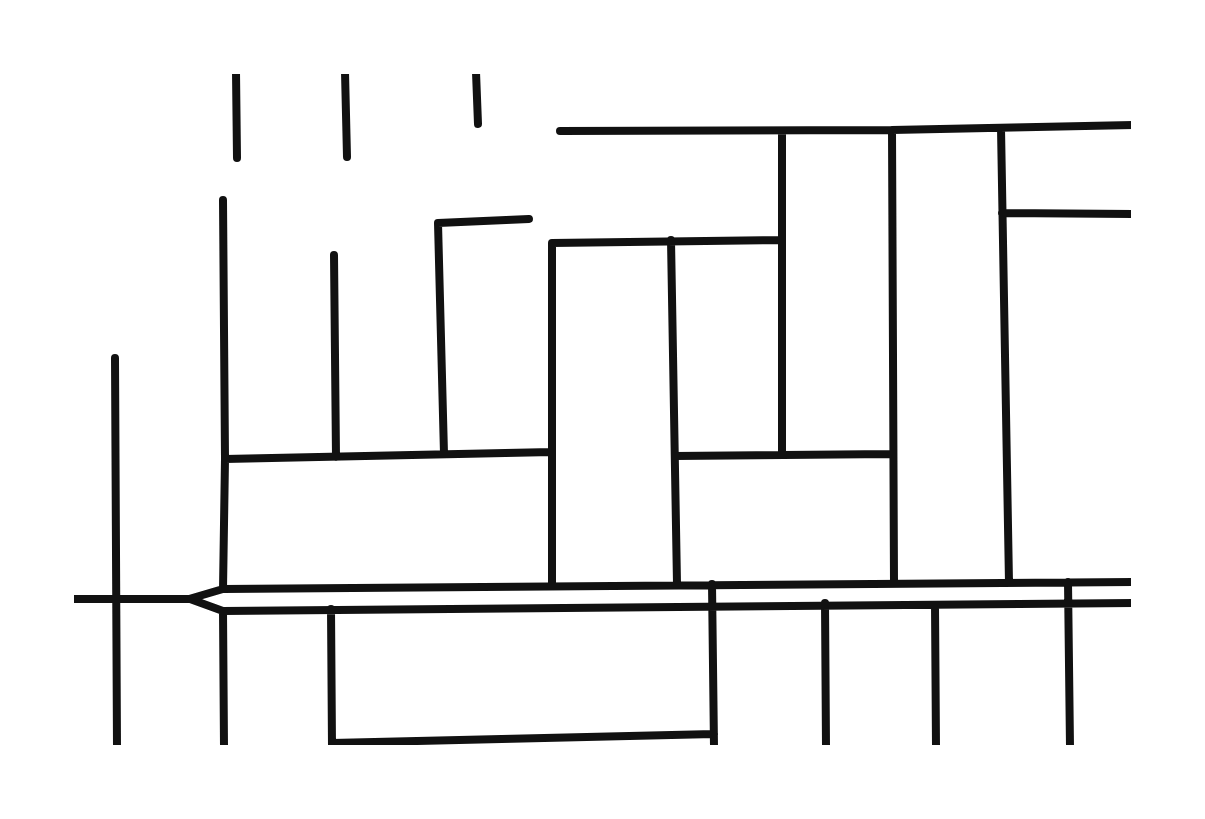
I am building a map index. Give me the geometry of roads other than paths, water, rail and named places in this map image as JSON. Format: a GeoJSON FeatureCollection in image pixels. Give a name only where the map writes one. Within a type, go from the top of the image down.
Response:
{"type":"FeatureCollection","features":[{"type":"Feature","properties":{"kind":"street"},"geometry":{"type":"LineString","coordinates":[[236,72],[237,158]]}},
{"type":"Feature","properties":{"kind":"street"},"geometry":{"type":"LineString","coordinates":[[345,72],[347,157]]}},
{"type":"Feature","properties":{"kind":"street"},"geometry":{"type":"LineString","coordinates":[[476,72],[478,124]]}},
{"type":"Feature","properties":{"kind":"street"},"geometry":{"type":"LineString","coordinates":[[560,131],[892,130],[1133,125]]}},
{"type":"Feature","properties":{"kind":"street"},"geometry":{"type":"LineString","coordinates":[[1001,128],[1009,583]]}},
{"type":"Feature","properties":{"kind":"street"},"geometry":{"type":"LineString","coordinates":[[892,130],[894,583]]}},
{"type":"Feature","properties":{"kind":"street"},"geometry":{"type":"LineString","coordinates":[[782,131],[782,453]]}},
{"type":"Feature","properties":{"kind":"street"},"geometry":{"type":"LineString","coordinates":[[223,200],[223,589]]}},
{"type":"Feature","properties":{"kind":"street"},"geometry":{"type":"LineString","coordinates":[[1002,213],[1133,214]]}},
{"type":"Feature","properties":{"kind":"street"},"geometry":{"type":"LineString","coordinates":[[444,454],[438,223],[529,219]]}},
{"type":"Feature","properties":{"kind":"street"},"geometry":{"type":"LineString","coordinates":[[671,240],[677,584]]}},
{"type":"Feature","properties":{"kind":"street"},"geometry":{"type":"LineString","coordinates":[[552,586],[552,243],[782,240]]}},
{"type":"Feature","properties":{"kind":"street"},"geometry":{"type":"LineString","coordinates":[[334,255],[336,457]]}},
{"type":"Feature","properties":{"kind":"street"},"geometry":{"type":"LineString","coordinates":[[115,358],[117,747]]}},
{"type":"Feature","properties":{"kind":"street"},"geometry":{"type":"LineString","coordinates":[[225,459],[552,452]]}},
{"type":"Feature","properties":{"kind":"street"},"geometry":{"type":"LineString","coordinates":[[675,456],[892,454]]}},
{"type":"Feature","properties":{"kind":"street"},"geometry":{"type":"LineString","coordinates":[[1068,582],[1070,747]]}},
{"type":"Feature","properties":{"kind":"street"},"geometry":{"type":"LineString","coordinates":[[72,599],[189,599],[223,589],[1133,582]]}},
{"type":"Feature","properties":{"kind":"street"},"geometry":{"type":"LineString","coordinates":[[712,584],[714,747]]}},
{"type":"Feature","properties":{"kind":"street"},"geometry":{"type":"LineString","coordinates":[[189,599],[223,611],[825,603],[1133,603]]}},
{"type":"Feature","properties":{"kind":"street"},"geometry":{"type":"LineString","coordinates":[[825,603],[826,747]]}},
{"type":"Feature","properties":{"kind":"street"},"geometry":{"type":"LineString","coordinates":[[935,605],[936,747]]}},
{"type":"Feature","properties":{"kind":"street"},"geometry":{"type":"LineString","coordinates":[[331,609],[332,745],[714,734]]}},
{"type":"Feature","properties":{"kind":"street"},"geometry":{"type":"LineString","coordinates":[[223,611],[224,747]]}}]}
